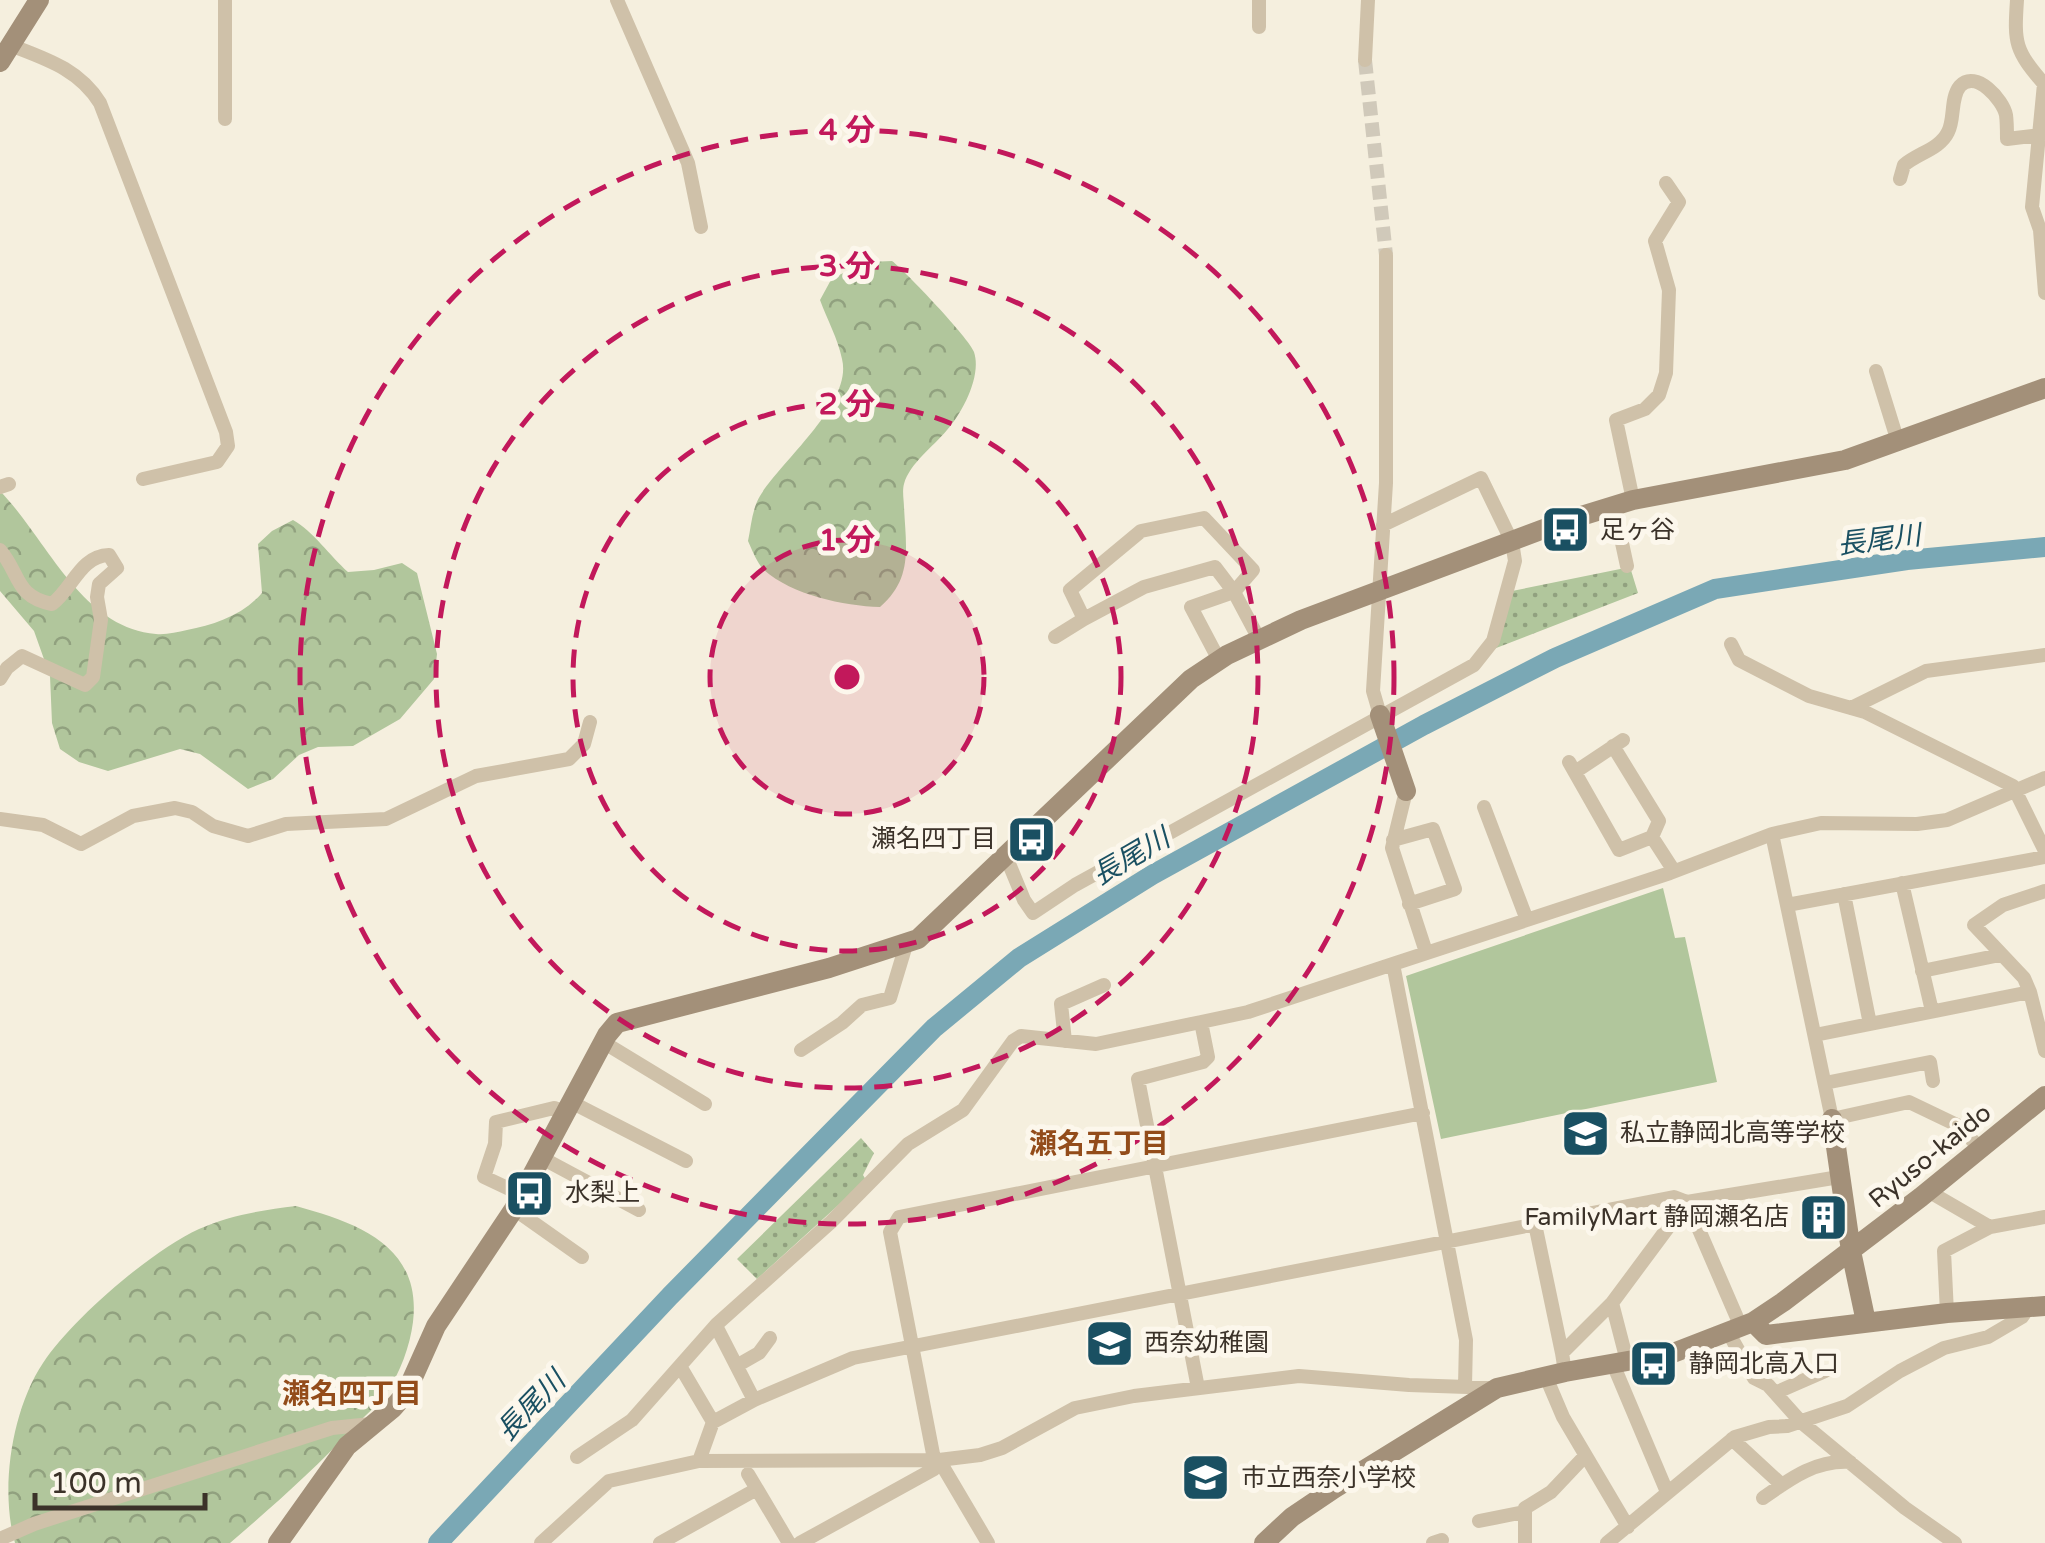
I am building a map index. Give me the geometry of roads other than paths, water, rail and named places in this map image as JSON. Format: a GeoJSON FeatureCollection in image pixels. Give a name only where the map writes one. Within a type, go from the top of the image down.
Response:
{"type":"FeatureCollection","features":[{"type":"Feature","properties":{"kind":"street"},"geometry":{"type":"LineString","coordinates":[[39,0],[5,53],[68,68],[100,103],[226,432],[228,446],[216,462],[143,479]]}},
{"type":"Feature","properties":{"kind":"street"},"geometry":{"type":"LineString","coordinates":[[224,0],[225,119]]}},
{"type":"Feature","properties":{"kind":"street"},"geometry":{"type":"LineString","coordinates":[[618,0],[688,163],[701,227]]}},
{"type":"Feature","properties":{"kind":"street"},"geometry":{"type":"LineString","coordinates":[[1259,0],[1259,27]]}},
{"type":"Feature","properties":{"kind":"street"},"geometry":{"type":"LineString","coordinates":[[1365,60],[1368,0]]}},
{"type":"Feature","properties":{"kind":"street"},"geometry":{"type":"LineString","coordinates":[[2017,0],[2014,40],[2028,66],[2044,84],[2039,178],[2032,207],[2040,230],[2045,293]]}},
{"type":"Feature","properties":{"kind":"street"},"geometry":{"type":"LineString","coordinates":[[1900,179],[1904,165],[1936,146],[1949,132],[1956,94],[1961,85],[1970,81],[1982,84],[1999,100],[2006,113],[2007,139],[2041,135]]}},
{"type":"Feature","properties":{"kind":"street"},"geometry":{"type":"LineString","coordinates":[[1627,566],[1616,420],[1645,409],[1660,395],[1666,373],[1669,290],[1655,241],[1680,202],[1666,183]]}},
{"type":"Feature","properties":{"kind":"street"},"geometry":{"type":"LineString","coordinates":[[1386,255],[1386,483],[1373,691],[1406,791],[1393,840],[1395,862],[1426,952]]}},
{"type":"Feature","properties":{"kind":"street"},"geometry":{"type":"LineString","coordinates":[[1876,371],[1898,442]]}},
{"type":"Feature","properties":{"kind":"street"},"geometry":{"type":"LineString","coordinates":[[278,1543],[347,1446],[406,1393],[436,1326],[518,1202],[603,1042],[617,1024],[906,946],[918,939],[1192,678],[1259,639],[1624,503],[1845,460],[2045,388]]}},
{"type":"Feature","properties":{"kind":"street"},"geometry":{"type":"LineString","coordinates":[[1004,854],[1033,913],[1075,885],[1474,665],[1492,642],[1515,562],[1512,542],[1480,478],[1383,525]]}},
{"type":"Feature","properties":{"kind":"street"},"geometry":{"type":"LineString","coordinates":[[1084,620],[1070,590],[1142,531],[1204,518],[1253,570],[1234,592],[1191,607],[1219,660]]}},
{"type":"Feature","properties":{"kind":"street"},"geometry":{"type":"LineString","coordinates":[[0,550],[18,584],[36,601],[52,604],[66,593],[84,564],[96,556],[109,556],[116,568],[99,584],[101,620],[93,677],[85,685],[22,656],[0,679]]}},
{"type":"Feature","properties":{"kind":"street"},"geometry":{"type":"LineString","coordinates":[[1055,637],[1144,587],[1215,568],[1234,592],[1259,639]]}},
{"type":"Feature","properties":{"kind":"street"},"geometry":{"type":"LineString","coordinates":[[1730,644],[1739,660],[1809,696],[1850,708],[2013,786],[2045,854],[1787,905]]}},
{"type":"Feature","properties":{"kind":"street"},"geometry":{"type":"LineString","coordinates":[[1850,708],[1926,671],[2045,655]]}},
{"type":"Feature","properties":{"kind":"street"},"geometry":{"type":"LineString","coordinates":[[0,819],[43,825],[81,844],[133,816],[165,809],[192,812],[213,826],[248,836],[286,824],[386,819],[476,776],[569,759],[584,744],[590,722]]}},
{"type":"Feature","properties":{"kind":"street"},"geometry":{"type":"LineString","coordinates":[[1618,743],[1659,821],[1652,837],[1619,850],[1572,767],[1618,743]]}},
{"type":"Feature","properties":{"kind":"street"},"geometry":{"type":"LineString","coordinates":[[577,1458],[632,1420],[716,1326],[831,1222],[908,1144],[963,1110],[1013,1041],[1021,1036],[1113,1042],[1248,1012],[1674,872],[1772,834],[1821,823],[1918,824],[1948,820],[2045,778]]}},
{"type":"Feature","properties":{"kind":"street"},"geometry":{"type":"LineString","coordinates":[[1484,807],[1526,920]]}},
{"type":"Feature","properties":{"kind":"street"},"geometry":{"type":"LineString","coordinates":[[1393,840],[1432,830],[1455,889],[1409,904]]}},
{"type":"Feature","properties":{"kind":"street"},"geometry":{"type":"LineString","coordinates":[[1772,834],[1832,1118],[1851,1251],[1866,1322]]}},
{"type":"Feature","properties":{"kind":"street"},"geometry":{"type":"LineString","coordinates":[[1652,837],[1674,872]]}},
{"type":"Feature","properties":{"kind":"street"},"geometry":{"type":"LineString","coordinates":[[1902,883],[1932,1011]]}},
{"type":"Feature","properties":{"kind":"street"},"geometry":{"type":"LineString","coordinates":[[2045,891],[2003,905],[1974,925],[2024,978],[2045,1050]]}},
{"type":"Feature","properties":{"kind":"street"},"geometry":{"type":"LineString","coordinates":[[1844,894],[1870,1024]]}},
{"type":"Feature","properties":{"kind":"street"},"geometry":{"type":"LineString","coordinates":[[801,1050],[842,1024],[862,1005],[890,998],[906,946]]}},
{"type":"Feature","properties":{"kind":"street"},"geometry":{"type":"LineString","coordinates":[[1922,971],[2000,955]]}},
{"type":"Feature","properties":{"kind":"street"},"geometry":{"type":"LineString","coordinates":[[1393,964],[1466,1340],[1465,1386]]}},
{"type":"Feature","properties":{"kind":"street"},"geometry":{"type":"LineString","coordinates":[[1065,1041],[1062,1004],[1104,985]]}},
{"type":"Feature","properties":{"kind":"street"},"geometry":{"type":"LineString","coordinates":[[1814,1035],[2030,992]]}},
{"type":"Feature","properties":{"kind":"street"},"geometry":{"type":"LineString","coordinates":[[1198,1388],[1138,1079],[1202,1062],[1208,1056],[1201,1022]]}},
{"type":"Feature","properties":{"kind":"street"},"geometry":{"type":"LineString","coordinates":[[603,1042],[705,1104]]}},
{"type":"Feature","properties":{"kind":"street"},"geometry":{"type":"LineString","coordinates":[[1825,1084],[1930,1062],[1934,1081]]}},
{"type":"Feature","properties":{"kind":"street","name":"Ryuso-kaido"},"geometry":{"type":"LineString","coordinates":[[1264,1543],[1335,1488],[1497,1388],[1558,1368],[1673,1354],[1741,1327],[1851,1251],[2045,1096]]}},
{"type":"Feature","properties":{"kind":"street"},"geometry":{"type":"LineString","coordinates":[[1832,1118],[1909,1102],[1957,1125],[1979,1147]]}},
{"type":"Feature","properties":{"kind":"street"},"geometry":{"type":"LineString","coordinates":[[582,1256],[484,1177],[495,1144],[496,1122],[568,1107],[686,1161]]}},
{"type":"Feature","properties":{"kind":"street"},"geometry":{"type":"LineString","coordinates":[[988,1543],[936,1459],[890,1232],[900,1217],[1422,1114]]}},
{"type":"Feature","properties":{"kind":"street"},"geometry":{"type":"LineString","coordinates":[[542,1158],[639,1210]]}},
{"type":"Feature","properties":{"kind":"street"},"geometry":{"type":"LineString","coordinates":[[699,1461],[713,1422],[853,1358],[1674,1197],[1687,1202],[1840,1177]]}},
{"type":"Feature","properties":{"kind":"street"},"geometry":{"type":"LineString","coordinates":[[1928,1191],[1990,1227]]}},
{"type":"Feature","properties":{"kind":"street"},"geometry":{"type":"LineString","coordinates":[[1558,1368],[1687,1202]]}},
{"type":"Feature","properties":{"kind":"street"},"geometry":{"type":"LineString","coordinates":[[1687,1202],[1741,1327],[1754,1378],[1905,1508],[1955,1543]]}},
{"type":"Feature","properties":{"kind":"street"},"geometry":{"type":"LineString","coordinates":[[1947,1313],[1944,1251],[1990,1227],[2045,1217]]}},
{"type":"Feature","properties":{"kind":"street"},"geometry":{"type":"LineString","coordinates":[[1534,1224],[1558,1368],[1585,1456],[1628,1527]]}},
{"type":"Feature","properties":{"kind":"street"},"geometry":{"type":"LineString","coordinates":[[1612,1303],[1620,1362],[1667,1492]]}},
{"type":"Feature","properties":{"kind":"street"},"geometry":{"type":"LineString","coordinates":[[1741,1327],[1766,1334],[2037,1306]]}},
{"type":"Feature","properties":{"kind":"street"},"geometry":{"type":"LineString","coordinates":[[1607,1543],[1732,1439],[1848,1406],[1900,1370],[1944,1348],[1988,1337],[2037,1306]]}},
{"type":"Feature","properties":{"kind":"street"},"geometry":{"type":"LineString","coordinates":[[716,1326],[754,1400]]}},
{"type":"Feature","properties":{"kind":"street"},"geometry":{"type":"LineString","coordinates":[[738,1365],[759,1353],[770,1338]]}},
{"type":"Feature","properties":{"kind":"street"},"geometry":{"type":"LineString","coordinates":[[680,1366],[713,1422]]}},
{"type":"Feature","properties":{"kind":"street"},"geometry":{"type":"LineString","coordinates":[[1775,1393],[1824,1371]]}},
{"type":"Feature","properties":{"kind":"street"},"geometry":{"type":"LineString","coordinates":[[541,1543],[610,1481],[699,1461],[936,1459],[1002,1448],[1075,1408],[1299,1376],[1497,1388]]}},
{"type":"Feature","properties":{"kind":"street"},"geometry":{"type":"LineString","coordinates":[[0,1539],[34,1524],[332,1428],[371,1424]]}},
{"type":"Feature","properties":{"kind":"street"},"geometry":{"type":"LineString","coordinates":[[1732,1439],[1782,1484]]}},
{"type":"Feature","properties":{"kind":"street"},"geometry":{"type":"LineString","coordinates":[[1479,1521],[1524,1512],[1585,1456]]}},
{"type":"Feature","properties":{"kind":"street"},"geometry":{"type":"LineString","coordinates":[[800,1543],[934,1468],[936,1459]]}},
{"type":"Feature","properties":{"kind":"street"},"geometry":{"type":"LineString","coordinates":[[1763,1498],[1802,1472],[1825,1464],[1850,1462]]}},
{"type":"Feature","properties":{"kind":"street"},"geometry":{"type":"LineString","coordinates":[[748,1474],[789,1543]]}},
{"type":"Feature","properties":{"kind":"street"},"geometry":{"type":"LineString","coordinates":[[660,1543],[758,1489]]}},
{"type":"Feature","properties":{"kind":"street"},"geometry":{"type":"LineString","coordinates":[[1524,1512],[1525,1543]]}},
{"type":"Feature","properties":{"kind":"waterway","name":"長尾川"},"geometry":{"type":"LineString","coordinates":[[438,1543],[670,1296],[934,1028],[1019,958],[1152,875],[1424,725],[1555,658],[1715,589],[1907,560],[2045,547]]}},
{"type":"Feature","properties":{"kind":"tunnel"},"geometry":{"type":"LineString","coordinates":[[1365,60],[1386,255]]}},
{"type":"Feature","properties":{"kind":"place","name":"足ヶ谷"},"geometry":{"type":"Point","coordinates":[1565,530]}},
{"type":"Feature","properties":{"kind":"place","name":"瀬名四丁目"},"geometry":{"type":"Point","coordinates":[1031,839]}},
{"type":"Feature","properties":{"kind":"place","name":"私立静岡北高等学校"},"geometry":{"type":"Point","coordinates":[1585,1133]}},
{"type":"Feature","properties":{"kind":"place","name":"水梨上"},"geometry":{"type":"Point","coordinates":[530,1193]}},
{"type":"Feature","properties":{"kind":"place","name":"FamilyMart 静岡瀬名店"},"geometry":{"type":"Point","coordinates":[1824,1217]}},
{"type":"Feature","properties":{"kind":"place","name":"西奈幼稚園"},"geometry":{"type":"Point","coordinates":[1109,1343]}},
{"type":"Feature","properties":{"kind":"place","name":"静岡北高入口"},"geometry":{"type":"Point","coordinates":[1654,1364]}},
{"type":"Feature","properties":{"kind":"place","name":"市立西奈小学校"},"geometry":{"type":"Point","coordinates":[1206,1478]}},
{"type":"Feature","properties":{"kind":"district","name":"瀬名五丁目"},"geometry":{"type":"Point","coordinates":[1099,1144]}},
{"type":"Feature","properties":{"kind":"district","name":"瀬名四丁目"},"geometry":{"type":"Point","coordinates":[352,1394]}}]}
